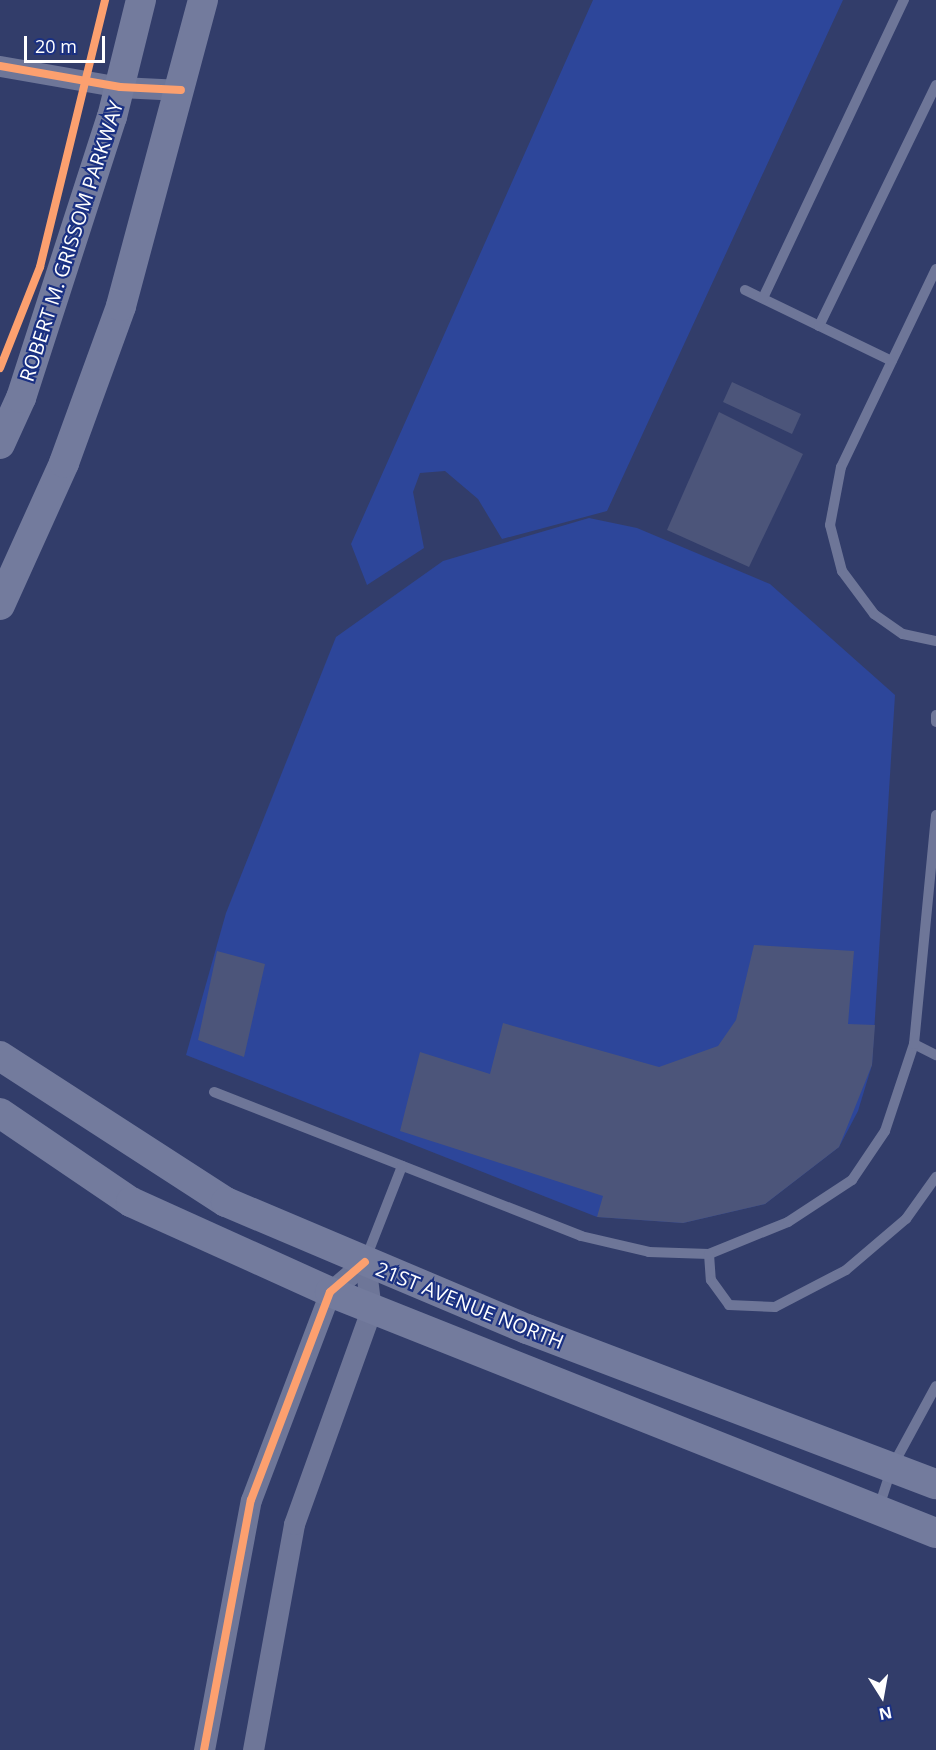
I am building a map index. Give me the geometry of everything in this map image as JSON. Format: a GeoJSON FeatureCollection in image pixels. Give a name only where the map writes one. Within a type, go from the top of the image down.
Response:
{"type":"FeatureCollection","features":[{"type":"Feature","properties":{"kind":"main road","name":"ROBERT M. GRISSOM PARKWAY"},"geometry":{"type":"LineString","coordinates":[[0,444],[21,398],[120,87],[141,0]]}},
{"type":"Feature","properties":{"kind":"main road"},"geometry":{"type":"LineString","coordinates":[[0,605],[64,464],[117,317],[181,90],[203,0]]}},
{"type":"Feature","properties":{"kind":"main road","name":"21ST AVENUE NORTH"},"geometry":{"type":"LineString","coordinates":[[0,1056],[226,1202],[364,1262],[584,1352],[936,1484]]}},
{"type":"Feature","properties":{"kind":"main road","name":"21ST AVENUE NORTH"},"geometry":{"type":"LineString","coordinates":[[0,1113],[131,1202],[330,1292],[936,1533]]}},
{"type":"Feature","properties":{"kind":"street"},"geometry":{"type":"LineString","coordinates":[[0,66],[120,87],[181,90]]}},
{"type":"Feature","properties":{"kind":"street"},"geometry":{"type":"LineString","coordinates":[[204,1750],[251,1500],[330,1292],[364,1262]]}},
{"type":"Feature","properties":{"kind":"street"},"geometry":{"type":"LineString","coordinates":[[253,1750],[294,1524],[371,1310],[364,1262]]}},
{"type":"Feature","properties":{"kind":"lane"},"geometry":{"type":"LineString","coordinates":[[763,298],[904,0]]}},
{"type":"Feature","properties":{"kind":"lane"},"geometry":{"type":"LineString","coordinates":[[819,326],[936,86]]}},
{"type":"Feature","properties":{"kind":"lane"},"geometry":{"type":"LineString","coordinates":[[936,269],[841,467],[830,525],[842,571],[873,614],[903,634],[936,641]]}},
{"type":"Feature","properties":{"kind":"lane"},"geometry":{"type":"LineString","coordinates":[[745,290],[892,361]]}},
{"type":"Feature","properties":{"kind":"lane"},"geometry":{"type":"LineString","coordinates":[[936,716],[936,722]]}},
{"type":"Feature","properties":{"kind":"lane"},"geometry":{"type":"LineString","coordinates":[[214,1092],[581,1236],[650,1252],[709,1254],[788,1222],[852,1180],[885,1131],[914,1044],[936,815]]}},
{"type":"Feature","properties":{"kind":"lane"},"geometry":{"type":"LineString","coordinates":[[914,1044],[936,1055]]}},
{"type":"Feature","properties":{"kind":"lane"},"geometry":{"type":"LineString","coordinates":[[364,1262],[402,1166]]}},
{"type":"Feature","properties":{"kind":"lane"},"geometry":{"type":"LineString","coordinates":[[709,1254],[711,1280],[729,1305],[775,1307],[846,1270],[906,1219],[936,1177]]}},
{"type":"Feature","properties":{"kind":"lane"},"geometry":{"type":"LineString","coordinates":[[878,1510],[892,1467],[936,1386]]}},
{"type":"Feature","properties":{"kind":"shaded area"},"geometry":{"type":"Polygon","coordinates":[[[593,0],[843,0],[607,511],[502,539],[478,499],[445,471],[420,473],[413,492],[424,548],[367,585],[351,544],[593,0]]]}},
{"type":"Feature","properties":{"kind":"shaded area"},"geometry":{"type":"Polygon","coordinates":[[[589,518],[637,528],[770,584],[895,695],[872,1065],[858,1111],[839,1147],[765,1204],[683,1223],[597,1217],[186,1055],[226,913],[336,637],[443,561],[589,518]]]}},
{"type":"Feature","properties":{"kind":"building"},"geometry":{"type":"Polygon","coordinates":[[[732,382],[801,414],[792,434],[723,402],[732,382]]]}},
{"type":"Feature","properties":{"kind":"building"},"geometry":{"type":"Polygon","coordinates":[[[719,412],[803,454],[749,567],[667,530],[719,412]]]}},
{"type":"Feature","properties":{"kind":"building"},"geometry":{"type":"Polygon","coordinates":[[[754,945],[854,951],[848,1024],[875,1025],[872,1065],[839,1147],[765,1204],[683,1223],[597,1217],[603,1196],[400,1131],[420,1052],[490,1074],[503,1023],[659,1067],[718,1046],[736,1020],[754,945]]]}},
{"type":"Feature","properties":{"kind":"building"},"geometry":{"type":"Polygon","coordinates":[[[217,951],[265,964],[244,1057],[198,1040],[217,951]]]}},
{"type":"Feature","properties":{"kind":"cycle path"},"geometry":{"type":"LineString","coordinates":[[0,368],[40,267],[105,0]]}},
{"type":"Feature","properties":{"kind":"cycle path"},"geometry":{"type":"LineString","coordinates":[[0,66],[120,87],[181,90]]}},
{"type":"Feature","properties":{"kind":"cycle path"},"geometry":{"type":"LineString","coordinates":[[204,1750],[251,1500],[330,1292],[365,1262]]}}]}
